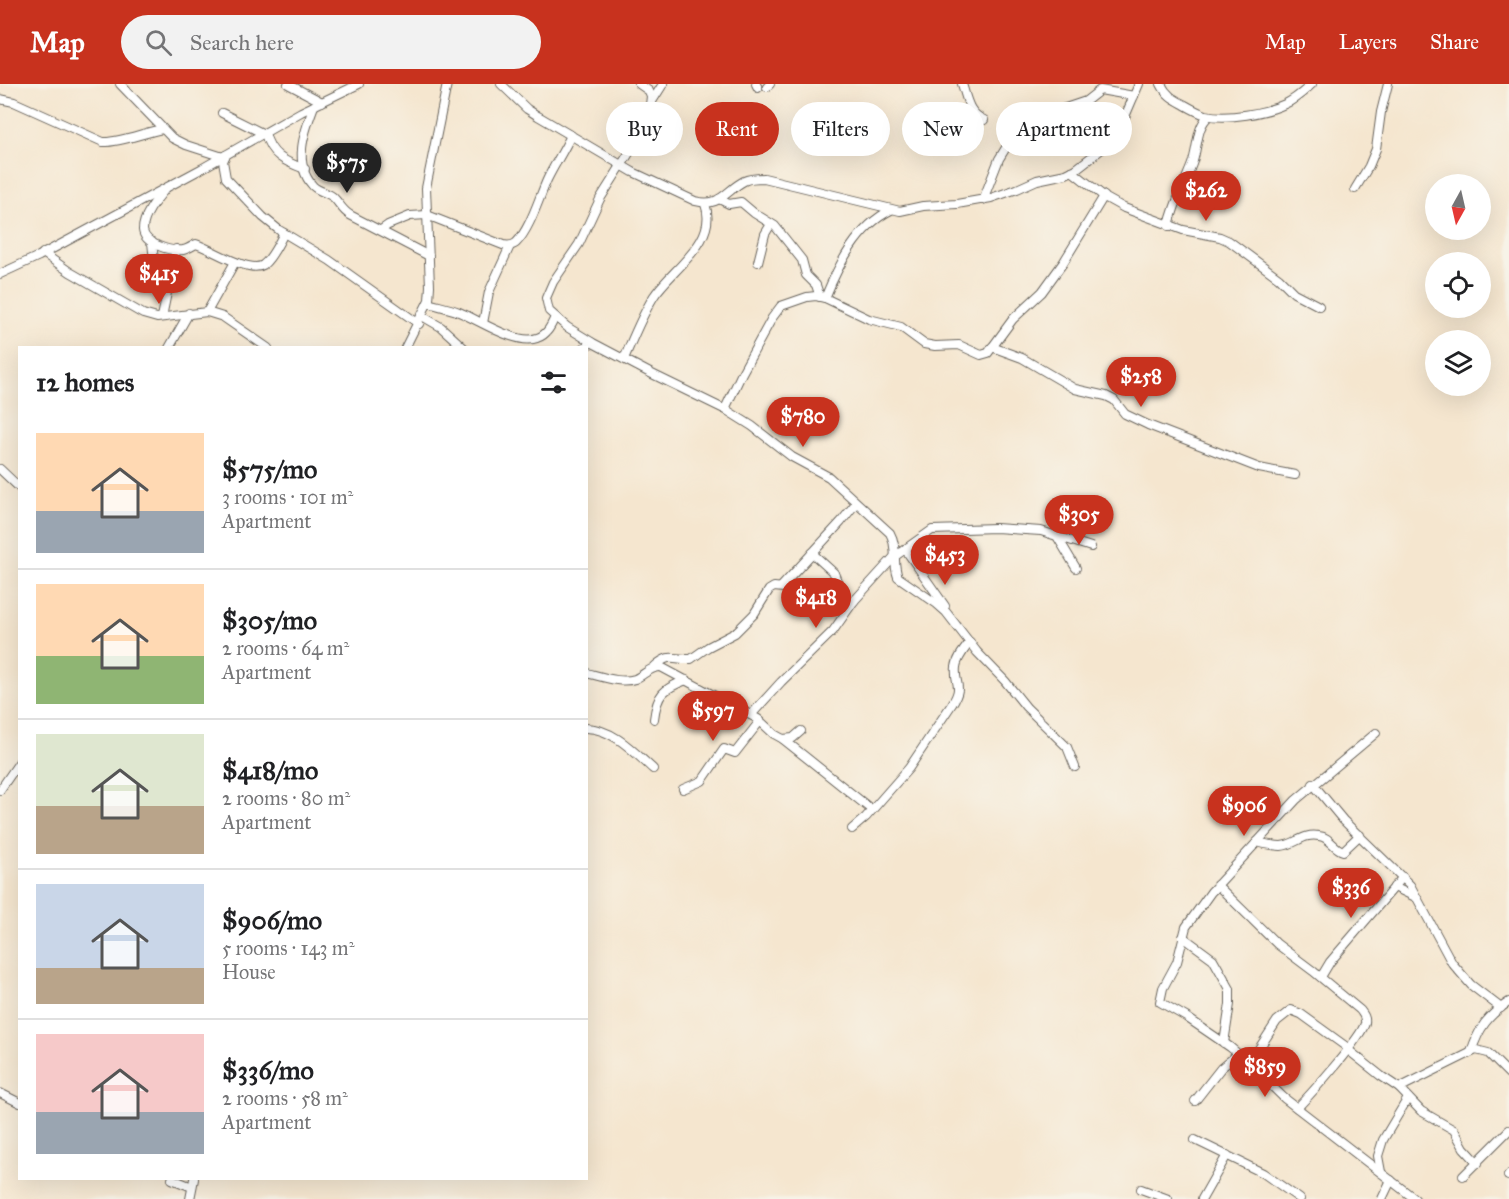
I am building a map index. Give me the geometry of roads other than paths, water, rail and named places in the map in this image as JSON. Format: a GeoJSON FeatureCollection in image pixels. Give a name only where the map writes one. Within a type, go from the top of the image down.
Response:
{"type":"FeatureCollection","features":[{"type":"Feature","properties":{"kind":"street"},"geometry":{"type":"LineString","coordinates":[[120,84],[177,141],[224,156]]}},
{"type":"Feature","properties":{"kind":"street"},"geometry":{"type":"LineString","coordinates":[[288,84],[318,104]]}},
{"type":"Feature","properties":{"kind":"street"},"geometry":{"type":"LineString","coordinates":[[0,274],[359,84]]}},
{"type":"Feature","properties":{"kind":"street"},"geometry":{"type":"LineString","coordinates":[[406,346],[428,303],[430,286],[426,188],[447,84]]}},
{"type":"Feature","properties":{"kind":"street"},"geometry":{"type":"LineString","coordinates":[[501,84],[527,109],[571,135],[622,165],[673,191],[705,204],[719,199],[744,181],[764,177],[891,210],[983,200],[1037,180],[1072,171],[1103,148],[1121,126],[1139,84]]}},
{"type":"Feature","properties":{"kind":"street"},"geometry":{"type":"LineString","coordinates":[[639,84],[649,91],[651,102]]}},
{"type":"Feature","properties":{"kind":"street"},"geometry":{"type":"LineString","coordinates":[[652,102],[663,84]]}},
{"type":"Feature","properties":{"kind":"street"},"geometry":{"type":"LineString","coordinates":[[962,84],[968,102]]}},
{"type":"Feature","properties":{"kind":"street"},"geometry":{"type":"LineString","coordinates":[[1161,84],[1171,98],[1209,116],[1245,114],[1283,105],[1293,100],[1312,84]]}},
{"type":"Feature","properties":{"kind":"street"},"geometry":{"type":"LineString","coordinates":[[1355,189],[1376,149],[1381,112],[1388,84]]}},
{"type":"Feature","properties":{"kind":"street"},"geometry":{"type":"LineString","coordinates":[[983,200],[999,159],[1022,123],[1086,101],[1100,90],[1134,96]]}},
{"type":"Feature","properties":{"kind":"street"},"geometry":{"type":"LineString","coordinates":[[0,99],[14,102],[103,142],[118,141],[145,132],[164,129]]}},
{"type":"Feature","properties":{"kind":"street"},"geometry":{"type":"LineString","coordinates":[[318,104],[302,139],[307,177],[315,188],[332,196],[350,215],[429,256]]}},
{"type":"Feature","properties":{"kind":"street"},"geometry":{"type":"LineString","coordinates":[[222,113],[265,133]]}},
{"type":"Feature","properties":{"kind":"street"},"geometry":{"type":"LineString","coordinates":[[1169,226],[1174,205],[1193,163],[1202,127],[1209,116]]}},
{"type":"Feature","properties":{"kind":"street"},"geometry":{"type":"LineString","coordinates":[[265,133],[267,143],[277,156],[305,169]]}},
{"type":"Feature","properties":{"kind":"street"},"geometry":{"type":"LineString","coordinates":[[483,324],[489,292],[510,246],[523,232],[571,135]]}},
{"type":"Feature","properties":{"kind":"street"},"geometry":{"type":"LineString","coordinates":[[224,156],[226,178],[263,217],[284,233],[420,320],[441,327],[463,346]]}},
{"type":"Feature","properties":{"kind":"street"},"geometry":{"type":"LineString","coordinates":[[627,156],[600,199],[579,244],[548,292],[546,306],[555,317],[591,342],[725,409],[752,426],[792,457],[829,477],[890,533],[894,540],[894,557],[898,577],[938,604],[1026,707],[1067,747],[1076,767]]}},
{"type":"Feature","properties":{"kind":"street"},"geometry":{"type":"LineString","coordinates":[[1072,171],[1104,196],[1124,208],[1169,226],[1229,241],[1279,278],[1294,293],[1319,306]]}},
{"type":"Feature","properties":{"kind":"street"},"geometry":{"type":"LineString","coordinates":[[170,184],[159,196],[145,219],[143,230],[145,237],[152,242],[183,250],[196,244],[235,262],[258,267],[264,264],[284,233]]}},
{"type":"Feature","properties":{"kind":"street"},"geometry":{"type":"LineString","coordinates":[[725,409],[771,318],[782,306],[807,297],[823,297],[869,319],[901,327],[924,344],[959,345],[981,355],[988,353],[1012,319],[1042,292],[1063,263],[1104,196]]}},
{"type":"Feature","properties":{"kind":"street"},"geometry":{"type":"LineString","coordinates":[[719,199],[729,204],[741,202],[771,224],[802,260],[806,276],[816,285],[823,297]]}},
{"type":"Feature","properties":{"kind":"street"},"geometry":{"type":"LineString","coordinates":[[624,359],[654,297],[696,248],[704,233],[709,214],[705,204]]}},
{"type":"Feature","properties":{"kind":"street"},"geometry":{"type":"LineString","coordinates":[[823,297],[854,241],[876,219],[891,210]]}},
{"type":"Feature","properties":{"kind":"street"},"geometry":{"type":"LineString","coordinates":[[381,230],[410,216],[427,215],[510,246]]}},
{"type":"Feature","properties":{"kind":"street"},"geometry":{"type":"LineString","coordinates":[[758,262],[765,234],[771,224]]}},
{"type":"Feature","properties":{"kind":"street"},"geometry":{"type":"LineString","coordinates":[[152,242],[156,274],[167,288]]}},
{"type":"Feature","properties":{"kind":"street"},"geometry":{"type":"LineString","coordinates":[[162,317],[176,249]]}},
{"type":"Feature","properties":{"kind":"street"},"geometry":{"type":"LineString","coordinates":[[43,253],[70,272],[143,314],[157,318],[207,312],[223,317],[265,346]]}},
{"type":"Feature","properties":{"kind":"street"},"geometry":{"type":"LineString","coordinates":[[207,312],[235,262]]}},
{"type":"Feature","properties":{"kind":"street"},"geometry":{"type":"LineString","coordinates":[[428,303],[459,312],[520,339],[536,339],[549,329],[555,317]]}},
{"type":"Feature","properties":{"kind":"street"},"geometry":{"type":"LineString","coordinates":[[170,346],[189,313]]}},
{"type":"Feature","properties":{"kind":"street"},"geometry":{"type":"LineString","coordinates":[[586,346],[591,342]]}},
{"type":"Feature","properties":{"kind":"street"},"geometry":{"type":"LineString","coordinates":[[992,347],[1022,358],[1075,389],[1106,396],[1114,400],[1125,414],[1148,425],[1259,468],[1294,475]]}},
{"type":"Feature","properties":{"kind":"street"},"geometry":{"type":"LineString","coordinates":[[0,469],[18,486]]}},
{"type":"Feature","properties":{"kind":"street"},"geometry":{"type":"LineString","coordinates":[[782,586],[856,503]]}},
{"type":"Feature","properties":{"kind":"street"},"geometry":{"type":"LineString","coordinates":[[751,715],[833,631],[850,602],[894,557],[932,530],[996,528],[1041,531],[1058,538],[1091,546]]}},
{"type":"Feature","properties":{"kind":"street"},"geometry":{"type":"LineString","coordinates":[[1058,538],[1076,568]]}},
{"type":"Feature","properties":{"kind":"street"},"geometry":{"type":"LineString","coordinates":[[905,549],[954,616],[960,629]]}},
{"type":"Feature","properties":{"kind":"street"},"geometry":{"type":"LineString","coordinates":[[812,553],[834,573],[850,602]]}},
{"type":"Feature","properties":{"kind":"street"},"geometry":{"type":"LineString","coordinates":[[588,673],[628,680],[635,679],[666,657],[691,659],[708,646],[735,633],[754,614],[769,590],[774,587],[782,586],[831,601],[850,602]]}},
{"type":"Feature","properties":{"kind":"street"},"geometry":{"type":"LineString","coordinates":[[852,830],[922,751],[958,695],[956,667],[960,656],[970,642]]}},
{"type":"Feature","properties":{"kind":"street"},"geometry":{"type":"LineString","coordinates":[[655,666],[666,669],[751,715],[872,810]]}},
{"type":"Feature","properties":{"kind":"street"},"geometry":{"type":"LineString","coordinates":[[654,719],[657,704],[663,692],[686,680]]}},
{"type":"Feature","properties":{"kind":"street"},"geometry":{"type":"LineString","coordinates":[[683,789],[702,780],[724,749],[735,753],[760,721]]}},
{"type":"Feature","properties":{"kind":"street"},"geometry":{"type":"LineString","coordinates":[[588,728],[599,728],[614,737],[653,770]]}},
{"type":"Feature","properties":{"kind":"street"},"geometry":{"type":"LineString","coordinates":[[783,739],[793,738],[801,731]]}},
{"type":"Feature","properties":{"kind":"street"},"geometry":{"type":"LineString","coordinates":[[1376,733],[1313,784],[1217,885],[1186,927],[1177,962],[1163,988],[1160,1002],[1224,1043],[1284,1098],[1413,1198]]}},
{"type":"Feature","properties":{"kind":"street"},"geometry":{"type":"LineString","coordinates":[[0,789],[18,764]]}},
{"type":"Feature","properties":{"kind":"street"},"geometry":{"type":"LineString","coordinates":[[1313,784],[1343,820],[1410,885],[1452,963],[1471,985],[1501,1008]]}},
{"type":"Feature","properties":{"kind":"street"},"geometry":{"type":"LineString","coordinates":[[1257,842],[1282,846],[1302,836],[1318,836],[1327,839],[1337,850],[1343,851],[1360,835]]}},
{"type":"Feature","properties":{"kind":"street"},"geometry":{"type":"LineString","coordinates":[[1321,977],[1330,962],[1403,877]]}},
{"type":"Feature","properties":{"kind":"street"},"geometry":{"type":"LineString","coordinates":[[1217,885],[1277,944],[1321,977],[1360,1010],[1365,1018],[1364,1026],[1348,1049],[1297,1108]]}},
{"type":"Feature","properties":{"kind":"street"},"geometry":{"type":"LineString","coordinates":[[1394,887],[1417,898]]}},
{"type":"Feature","properties":{"kind":"street"},"geometry":{"type":"LineString","coordinates":[[1183,938],[1213,959],[1230,989],[1224,1043]]}},
{"type":"Feature","properties":{"kind":"street"},"geometry":{"type":"LineString","coordinates":[[1471,1052],[1478,1032],[1488,1018],[1509,1002]]}},
{"type":"Feature","properties":{"kind":"street"},"geometry":{"type":"LineString","coordinates":[[1249,1064],[1278,1020],[1291,1010],[1301,1014],[1381,1077],[1399,1088],[1421,1111],[1454,1130],[1464,1148],[1478,1163]]}},
{"type":"Feature","properties":{"kind":"street"},"geometry":{"type":"LineString","coordinates":[[1399,1088],[1471,1052],[1482,1050],[1509,1074]]}},
{"type":"Feature","properties":{"kind":"street"},"geometry":{"type":"LineString","coordinates":[[1195,1101],[1221,1068],[1238,1054]]}},
{"type":"Feature","properties":{"kind":"street"},"geometry":{"type":"LineString","coordinates":[[0,1093],[18,1102]]}},
{"type":"Feature","properties":{"kind":"street"},"geometry":{"type":"LineString","coordinates":[[1381,1172],[1378,1156],[1383,1140],[1408,1098]]}},
{"type":"Feature","properties":{"kind":"street"},"geometry":{"type":"LineString","coordinates":[[1463,1176],[1509,1130]]}},
{"type":"Feature","properties":{"kind":"street"},"geometry":{"type":"LineString","coordinates":[[1195,1140],[1263,1173],[1300,1199]]}},
{"type":"Feature","properties":{"kind":"street"},"geometry":{"type":"LineString","coordinates":[[1202,1199],[1227,1155]]}},
{"type":"Feature","properties":{"kind":"street"},"geometry":{"type":"LineString","coordinates":[[177,1180],[193,1183],[190,1199]]}},
{"type":"Feature","properties":{"kind":"street"},"geometry":{"type":"LineString","coordinates":[[1382,1199],[1391,1180]]}},
{"type":"Feature","properties":{"kind":"street"},"geometry":{"type":"LineString","coordinates":[[1141,1189],[1168,1199]]}}]}
